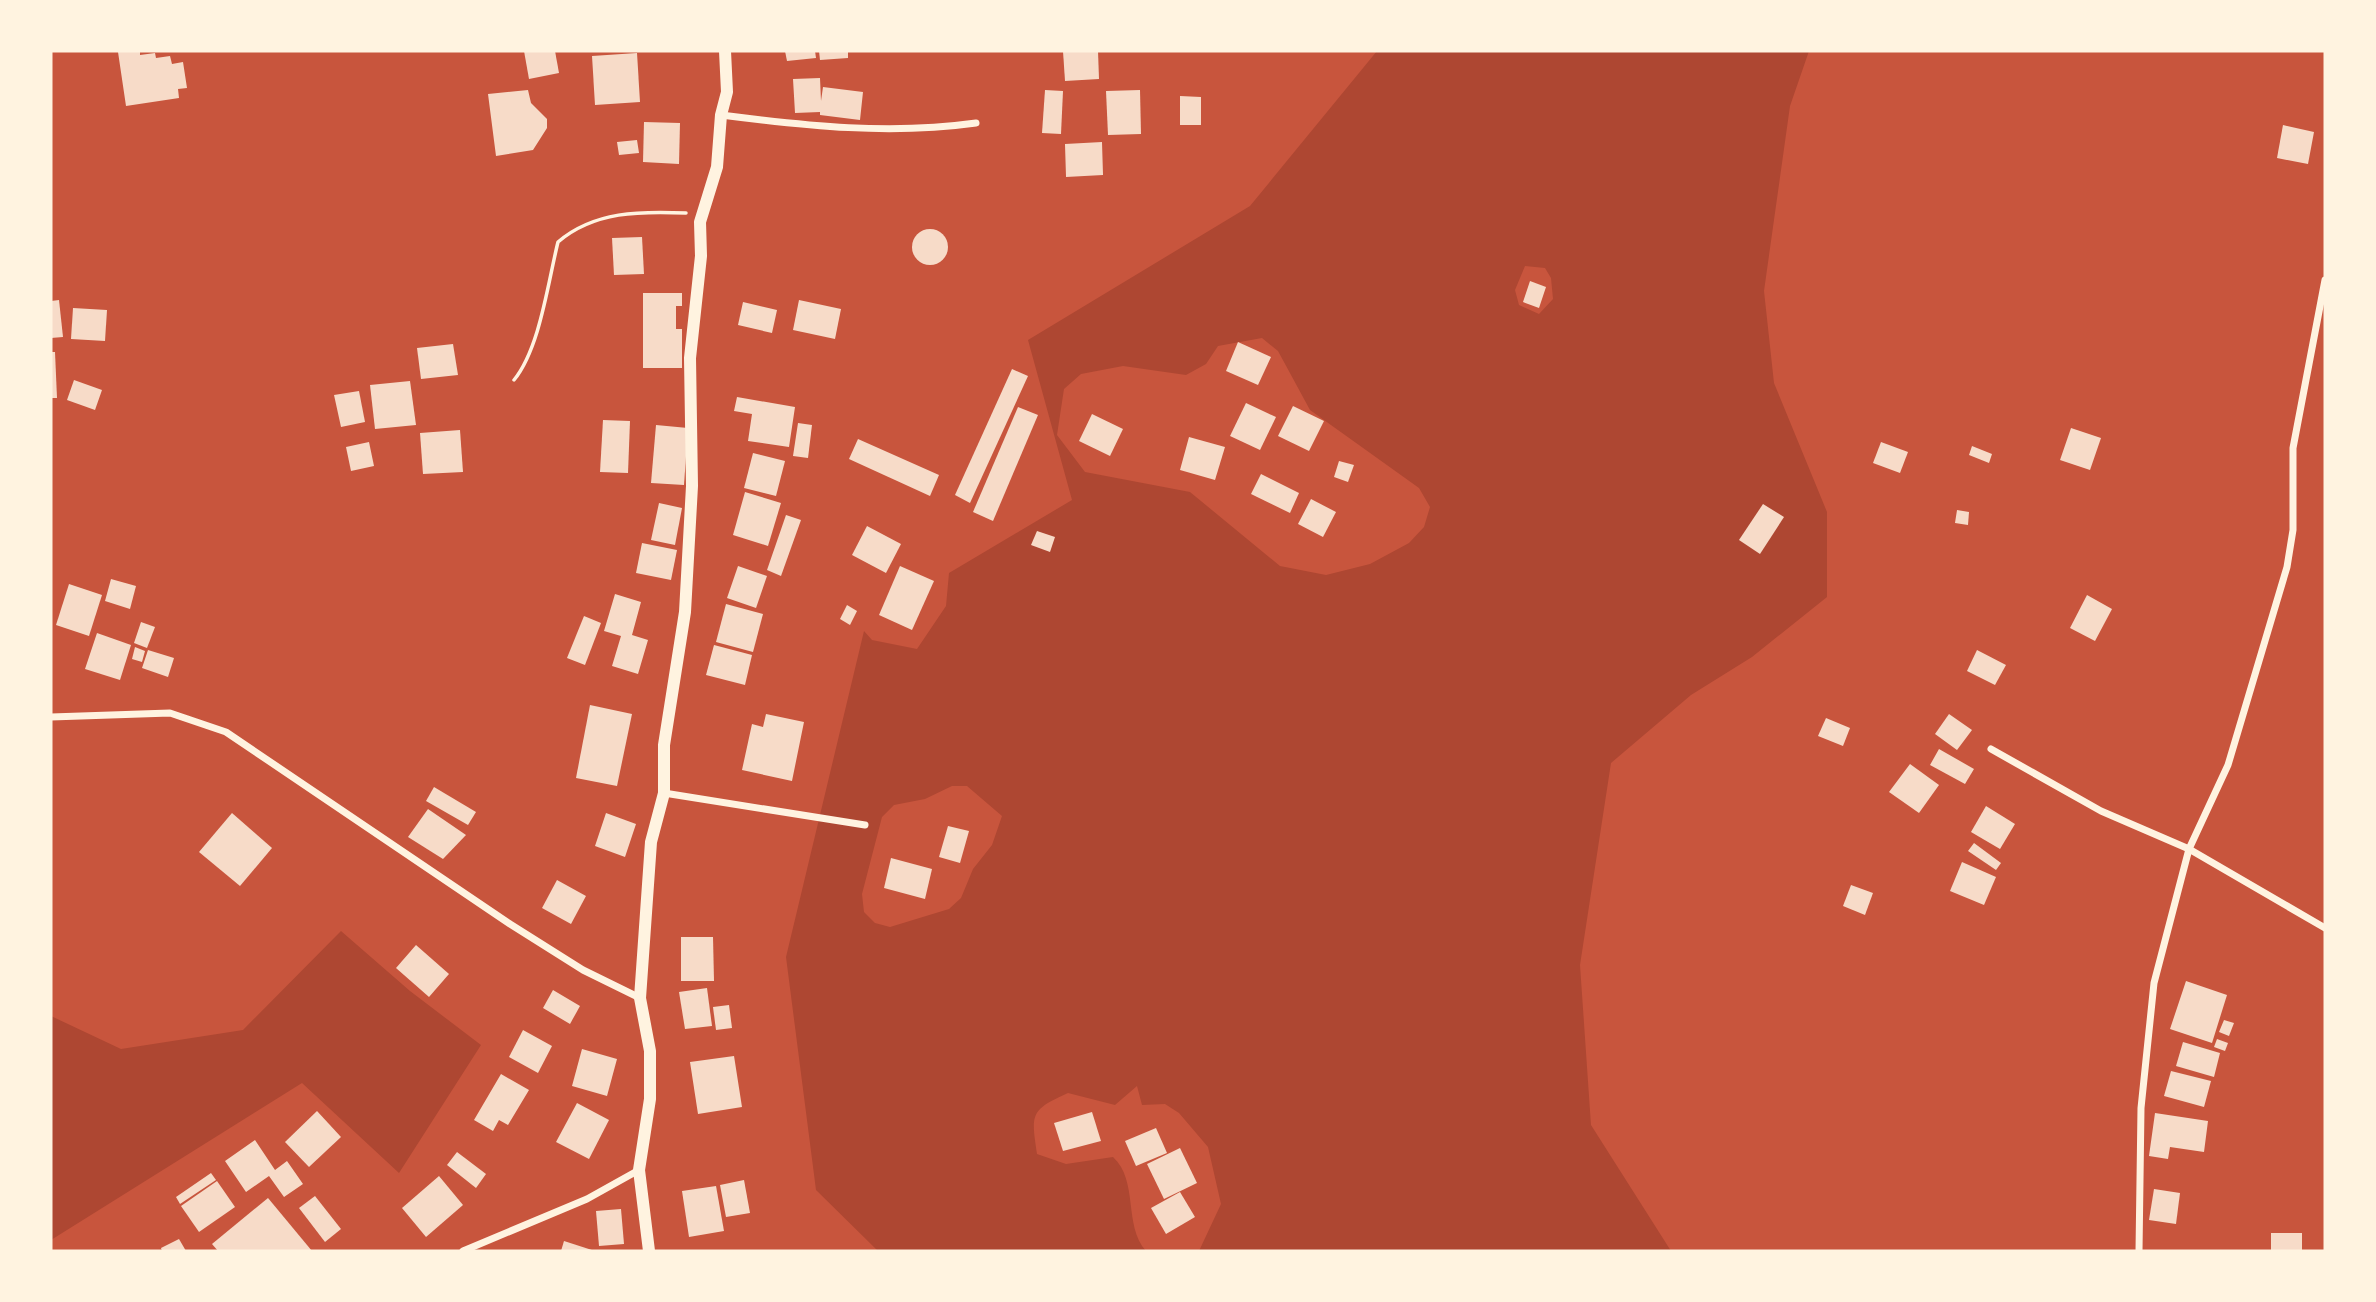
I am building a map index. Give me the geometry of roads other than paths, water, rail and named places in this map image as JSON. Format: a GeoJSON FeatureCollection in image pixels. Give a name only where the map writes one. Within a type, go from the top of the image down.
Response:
{"type":"FeatureCollection","features":[{"type":"Feature","properties":{"kind":"street"},"geometry":{"type":"LineString","coordinates":[[649,1251],[639,1170],[650,1099],[650,1051],[640,998],[651,842],[664,793],[664,745],[685,612],[692,486],[690,358],[701,256],[701,222],[717,167],[721,115],[727,92],[725,51]]}},
{"type":"Feature","properties":{"kind":"street"},"geometry":{"type":"LineString","coordinates":[[721,115],[855,130],[925,130],[976,123]]}},
{"type":"Feature","properties":{"kind":"street"},"geometry":{"type":"LineString","coordinates":[[2139,1251],[2137,1199],[2147,1035],[2154,984],[2189,849],[2228,765],[2287,566],[2293,530],[2293,448],[2325,280]]}},
{"type":"Feature","properties":{"kind":"street"},"geometry":{"type":"LineString","coordinates":[[51,718],[170,713],[226,732],[510,924],[583,970],[640,998]]}},
{"type":"Feature","properties":{"kind":"street"},"geometry":{"type":"LineString","coordinates":[[1991,749],[2101,811],[2189,849],[2325,928]]}},
{"type":"Feature","properties":{"kind":"street"},"geometry":{"type":"LineString","coordinates":[[664,793],[865,825]]}},
{"type":"Feature","properties":{"kind":"street"},"geometry":{"type":"LineString","coordinates":[[463,1251],[587,1199],[639,1170]]}}]}
